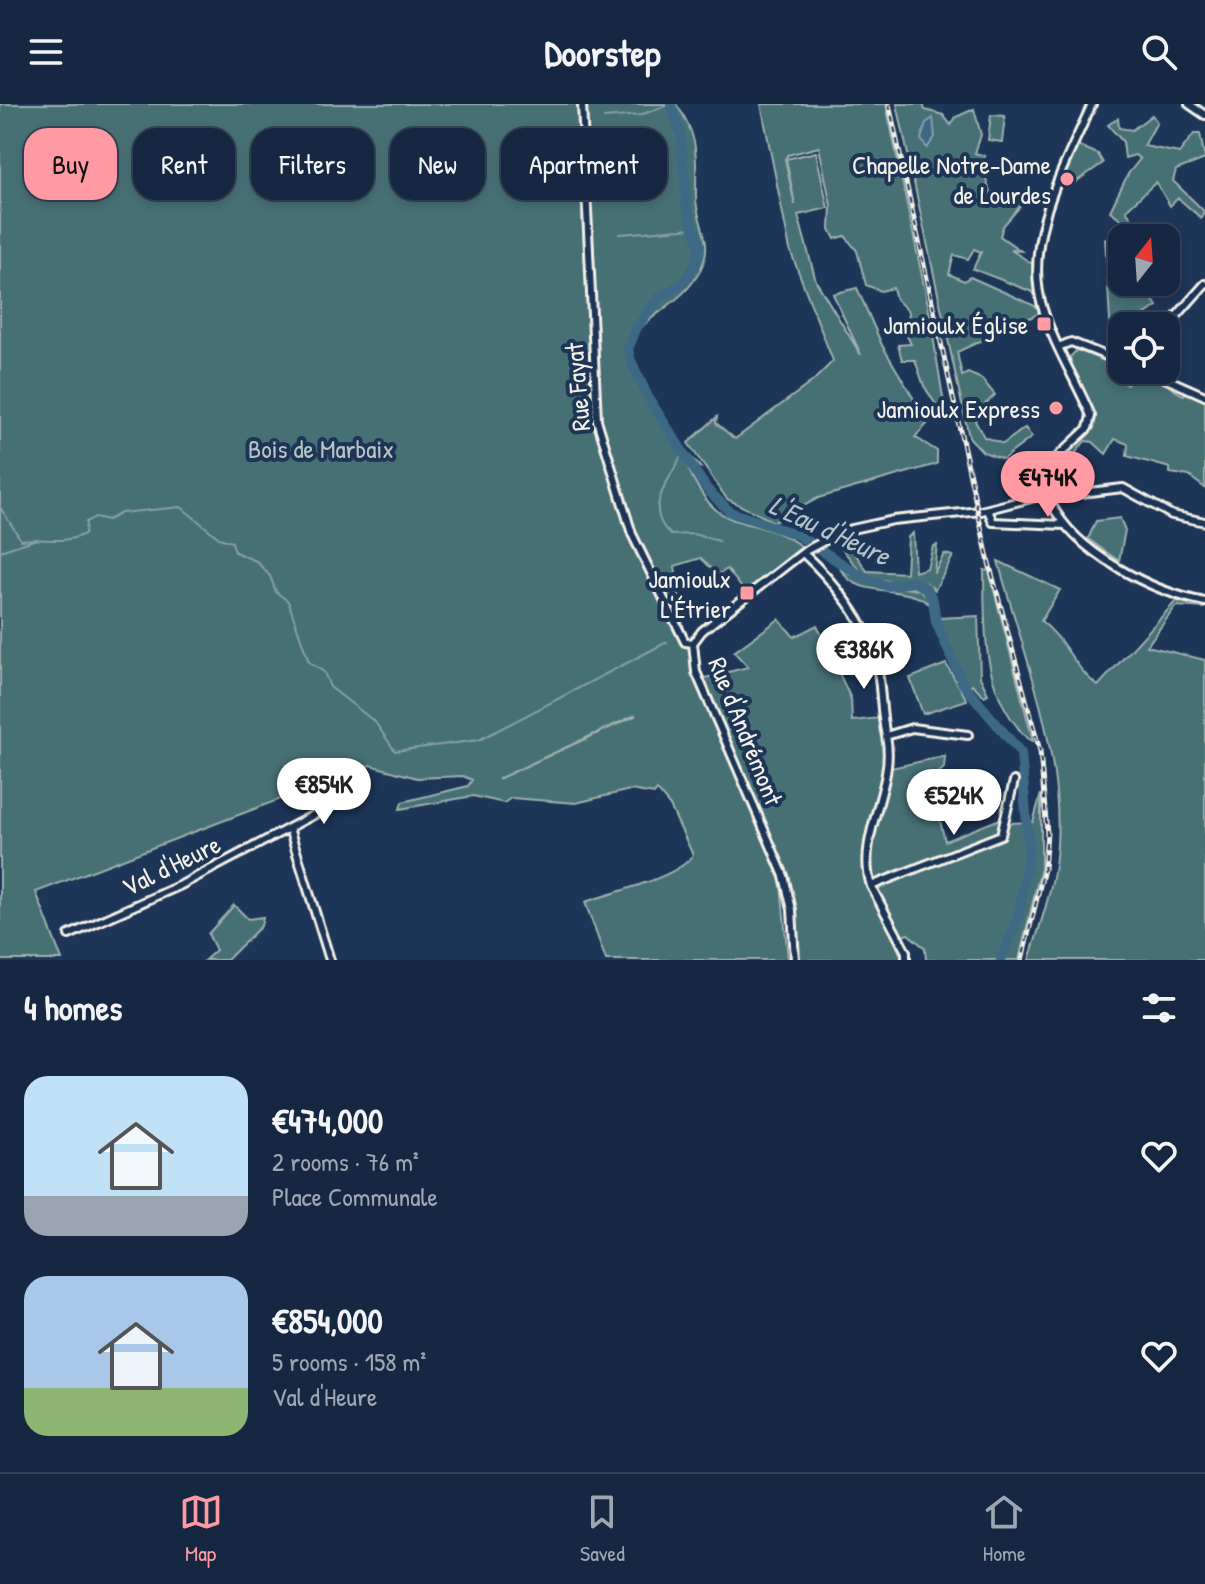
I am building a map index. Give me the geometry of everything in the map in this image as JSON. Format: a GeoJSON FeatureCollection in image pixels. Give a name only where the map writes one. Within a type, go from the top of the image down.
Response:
{"type":"FeatureCollection","features":[{"type":"Feature","properties":{"kind":"street","name":"Rue Fayat"},"geometry":{"type":"LineString","coordinates":[[582,104],[597,420],[632,534],[685,642],[693,643]]}},
{"type":"Feature","properties":{"kind":"street"},"geometry":{"type":"LineString","coordinates":[[1051,503],[1043,502],[1039,496],[1048,487],[1053,461],[1091,422],[1077,383],[1041,306],[1039,242],[1062,170],[1092,104]]}},
{"type":"Feature","properties":{"kind":"street"},"geometry":{"type":"LineString","coordinates":[[1189,104],[1205,115]]}},
{"type":"Feature","properties":{"kind":"street"},"geometry":{"type":"LineString","coordinates":[[1180,312],[1205,284]]}},
{"type":"Feature","properties":{"kind":"street"},"geometry":{"type":"LineString","coordinates":[[1058,347],[1071,342],[1108,357]]}},
{"type":"Feature","properties":{"kind":"street"},"geometry":{"type":"LineString","coordinates":[[1178,384],[1205,396]]}},
{"type":"Feature","properties":{"kind":"street"},"geometry":{"type":"LineString","coordinates":[[1048,487],[1056,496]]}},
{"type":"Feature","properties":{"kind":"street"},"geometry":{"type":"LineString","coordinates":[[1051,503],[1056,496],[1123,488],[1172,515],[1205,522]]}},
{"type":"Feature","properties":{"kind":"street","name":"Rue d'Andrémont"},"geometry":{"type":"LineString","coordinates":[[795,960],[792,910],[784,876],[696,672],[693,643],[702,631],[824,540],[879,522],[978,512],[1039,496]]}},
{"type":"Feature","properties":{"kind":"street"},"geometry":{"type":"LineString","coordinates":[[1051,503],[1065,525],[1146,585],[1172,596],[1205,602]]}},
{"type":"Feature","properties":{"kind":"street"},"geometry":{"type":"LineString","coordinates":[[988,510],[993,522],[1065,525]]}},
{"type":"Feature","properties":{"kind":"street"},"geometry":{"type":"LineString","coordinates":[[804,552],[824,573],[868,638],[876,658],[890,760],[875,815],[869,867],[871,886],[906,952],[906,960]]}},
{"type":"Feature","properties":{"kind":"street"},"geometry":{"type":"LineString","coordinates":[[886,736],[912,728],[968,735]]}},
{"type":"Feature","properties":{"kind":"street"},"geometry":{"type":"LineString","coordinates":[[871,886],[1001,835],[1014,781]]}},
{"type":"Feature","properties":{"kind":"street","name":"Val d'Heure"},"geometry":{"type":"LineString","coordinates":[[69,935],[181,885],[321,811],[329,796]]}},
{"type":"Feature","properties":{"kind":"street"},"geometry":{"type":"LineString","coordinates":[[289,828],[330,960]]}},
{"type":"Feature","properties":{"kind":"green space","name":"Bois de Marbaix"},"geometry":{"type":"Polygon","coordinates":[[[0,104],[676,104],[693,137],[696,204],[706,253],[694,281],[647,322],[635,339],[632,358],[636,378],[659,419],[700,467],[686,463],[711,505],[724,515],[785,536],[804,548],[746,593],[727,569],[718,575],[701,558],[675,566],[683,625],[697,685],[719,731],[701,679],[748,667],[734,652],[779,619],[794,637],[817,625],[851,699],[852,721],[880,718],[889,759],[874,812],[867,880],[903,960],[797,960],[795,923],[788,890],[764,824],[758,823],[781,884],[788,960],[606,960],[585,902],[674,871],[693,855],[670,806],[657,790],[654,794],[630,790],[576,803],[511,798],[504,803],[473,796],[400,809],[402,802],[468,786],[472,780],[463,776],[417,778],[370,765],[36,892],[62,960],[0,960],[0,104]],[[635,715],[498,779],[635,716],[635,715]]]}},
{"type":"Feature","properties":{"kind":"green space"},"geometry":{"type":"Polygon","coordinates":[[[761,104],[886,104],[928,305],[947,422],[924,386],[915,360],[902,360],[898,345],[911,344],[906,334],[909,312],[896,299],[893,288],[881,291],[866,285],[857,251],[845,236],[835,239],[830,229],[831,206],[819,147],[788,155],[785,159],[795,205],[786,159],[816,152],[828,208],[798,215],[816,281],[861,355],[833,294],[857,288],[882,345],[928,423],[915,437],[937,451],[937,464],[818,498],[774,522],[727,499],[688,443],[717,417],[716,423],[735,439],[813,381],[833,361],[790,250],[761,104]]]}},
{"type":"Feature","properties":{"kind":"green space"},"geometry":{"type":"Polygon","coordinates":[[[897,104],[923,104],[925,110],[943,115],[951,125],[956,117],[974,109],[981,135],[975,153],[985,156],[982,166],[994,204],[1023,203],[1003,226],[1000,236],[1021,251],[1011,250],[1033,264],[1035,293],[973,269],[981,252],[974,249],[968,259],[954,255],[949,274],[964,281],[970,277],[1035,306],[1040,313],[957,352],[962,376],[968,373],[982,379],[995,395],[982,407],[975,421],[984,437],[1003,444],[1025,428],[1032,437],[1003,459],[983,452],[969,437],[897,104]]]}},
{"type":"Feature","properties":{"kind":"green space"},"geometry":{"type":"Polygon","coordinates":[[[991,115],[1005,116],[1002,142],[988,140],[991,115]]]}},
{"type":"Feature","properties":{"kind":"green space"},"geometry":{"type":"Polygon","coordinates":[[[1152,115],[1157,122],[1144,146],[1179,153],[1194,134],[1200,134],[1205,159],[1176,170],[1173,181],[1204,211],[1201,218],[1178,198],[1170,206],[1156,182],[1126,210],[1136,224],[1128,224],[1110,211],[1128,174],[1140,159],[1135,155],[1125,158],[1123,142],[1108,125],[1118,118],[1119,128],[1132,130],[1152,115]]]}},
{"type":"Feature","properties":{"kind":"green space"},"geometry":{"type":"Polygon","coordinates":[[[1077,145],[1098,154],[1103,163],[1074,183],[1065,176],[1077,145]]]}},
{"type":"Feature","properties":{"kind":"green space"},"geometry":{"type":"Polygon","coordinates":[[[1105,239],[1108,241],[1108,288],[1105,239]]]}},
{"type":"Feature","properties":{"kind":"green space"},"geometry":{"type":"Polygon","coordinates":[[[1108,296],[1150,296],[1157,306],[1148,312],[1109,312],[1108,296]]]}},
{"type":"Feature","properties":{"kind":"green space"},"geometry":{"type":"Polygon","coordinates":[[[1077,350],[1107,362],[1108,384],[1166,384],[1178,393],[1184,395],[1187,391],[1205,398],[1205,488],[1189,476],[1170,473],[1170,468],[1127,456],[1128,444],[1115,439],[1106,454],[1093,442],[1085,441],[1071,459],[1063,458],[1094,428],[1096,417],[1070,357],[1077,350]]]}},
{"type":"Feature","properties":{"kind":"green space"},"geometry":{"type":"Polygon","coordinates":[[[1120,518],[1125,530],[1119,561],[1088,539],[1096,521],[1120,518]]]}},
{"type":"Feature","properties":{"kind":"green space"},"geometry":{"type":"Polygon","coordinates":[[[913,533],[915,572],[927,568],[933,546],[937,545],[934,573],[944,554],[953,556],[935,590],[927,583],[925,590],[863,575],[839,545],[844,537],[867,571],[906,573],[908,537],[913,533]]]}},
{"type":"Feature","properties":{"kind":"green space"},"geometry":{"type":"Polygon","coordinates":[[[998,561],[1060,590],[1041,621],[1098,686],[1176,601],[1205,608],[1176,606],[1147,646],[1205,660],[1205,960],[1029,960],[1054,872],[1058,833],[1056,793],[1042,715],[998,561]]]}},
{"type":"Feature","properties":{"kind":"green space"},"geometry":{"type":"Polygon","coordinates":[[[841,570],[871,584],[920,590],[932,602],[930,605],[909,594],[859,585],[841,570]]]}},
{"type":"Feature","properties":{"kind":"green space"},"geometry":{"type":"Polygon","coordinates":[[[984,570],[989,571],[1033,741],[1021,732],[996,689],[987,651],[984,570]]]}},
{"type":"Feature","properties":{"kind":"green space"},"geometry":{"type":"Polygon","coordinates":[[[978,616],[980,677],[988,694],[984,696],[972,684],[968,687],[945,640],[939,618],[978,616]]]}},
{"type":"Feature","properties":{"kind":"green space"},"geometry":{"type":"Polygon","coordinates":[[[946,664],[967,700],[923,714],[910,678],[946,664]]]}},
{"type":"Feature","properties":{"kind":"green space"},"geometry":{"type":"Polygon","coordinates":[[[945,756],[944,768],[930,780],[945,841],[1000,819],[1003,824],[997,835],[873,882],[872,839],[891,768],[945,756]]]}},
{"type":"Feature","properties":{"kind":"green space"},"geometry":{"type":"Polygon","coordinates":[[[1041,794],[1041,868],[1019,960],[926,960],[925,948],[908,934],[900,937],[876,888],[1002,836],[1008,823],[1033,822],[1041,794]]]}},
{"type":"Feature","properties":{"kind":"green space"},"geometry":{"type":"Polygon","coordinates":[[[234,905],[248,919],[263,917],[261,926],[227,960],[205,960],[216,950],[208,934],[234,905]]]}},
{"type":"Feature","properties":{"kind":"water"},"geometry":{"type":"Polygon","coordinates":[[[933,118],[935,137],[927,148],[921,139],[926,123],[933,118]]]}},
{"type":"Feature","properties":{"kind":"waterway"},"geometry":{"type":"LineString","coordinates":[[604,118],[640,115],[671,104]]}},
{"type":"Feature","properties":{"kind":"waterway","name":"L'Eau d'Heure"},"geometry":{"type":"LineString","coordinates":[[671,104],[681,137],[687,209],[700,245],[696,262],[685,282],[659,298],[637,327],[628,349],[631,361],[649,399],[706,488],[730,512],[798,535],[862,577],[887,586],[913,582],[926,588],[933,600],[936,622],[963,684],[1021,753],[1029,850],[1019,915],[1001,960]]}},
{"type":"Feature","properties":{"kind":"waterway"},"geometry":{"type":"LineString","coordinates":[[620,234],[694,228]]}},
{"type":"Feature","properties":{"kind":"waterway"},"geometry":{"type":"LineString","coordinates":[[683,451],[661,493],[658,514],[662,525],[671,535],[693,534],[719,541]]}},
{"type":"Feature","properties":{"kind":"waterway"},"geometry":{"type":"LineString","coordinates":[[0,507],[21,540],[68,539],[85,534],[86,522],[95,517],[108,520],[121,513],[181,507],[219,538],[232,542],[235,552],[256,561],[270,576],[276,592],[288,601],[309,662],[324,672],[330,687],[375,722],[395,751],[479,740],[667,642]]}},
{"type":"Feature","properties":{"kind":"waterway"},"geometry":{"type":"LineString","coordinates":[[0,551],[37,539]]}},
{"type":"Feature","properties":{"kind":"railway"},"geometry":{"type":"LineString","coordinates":[[889,104],[989,563],[1040,751],[1047,833],[1044,869],[1022,960]]}},
{"type":"Feature","properties":{"kind":"place","name":"Chapelle Notre-Dame de Lourdes"},"geometry":{"type":"Point","coordinates":[1067,179]}},
{"type":"Feature","properties":{"kind":"place","name":"Jamioulx Église"},"geometry":{"type":"Point","coordinates":[1044,324]}},
{"type":"Feature","properties":{"kind":"place","name":"Jamioulx Express"},"geometry":{"type":"Point","coordinates":[1056,408]}},
{"type":"Feature","properties":{"kind":"place","name":"Jamioulx L'Étrier"},"geometry":{"type":"Point","coordinates":[747,593]}}]}
